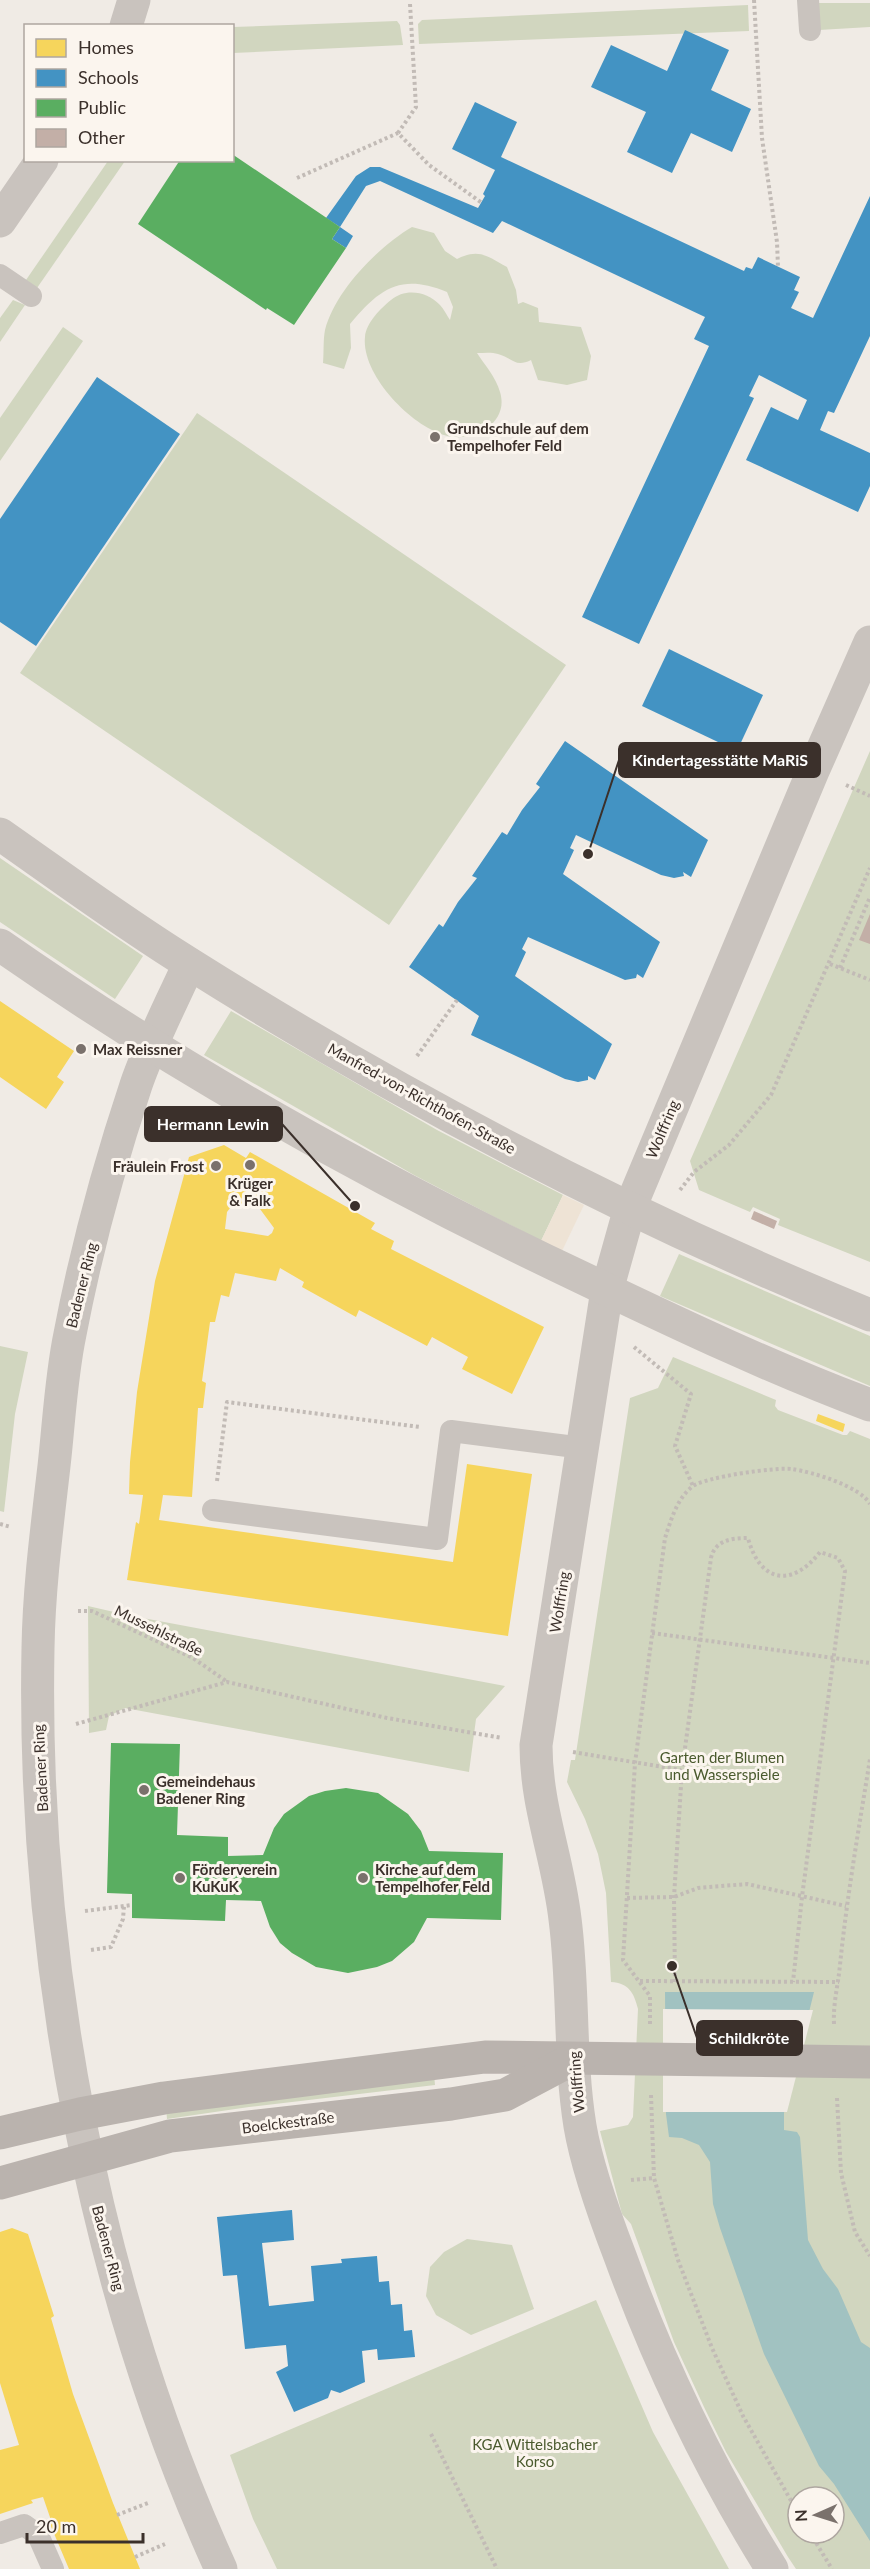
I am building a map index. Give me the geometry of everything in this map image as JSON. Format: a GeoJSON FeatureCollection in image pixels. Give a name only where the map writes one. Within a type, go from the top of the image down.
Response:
{"type":"FeatureCollection","features":[{"type":"Feature","properties":{"kind":"main road","name":"Boelckestraße"},"geometry":{"type":"LineString","coordinates":[[0,2133],[80,2114],[207,2092],[485,2057],[573,2059],[643,2045],[870,2062]]}},
{"type":"Feature","properties":{"kind":"main road","name":"Boelckestraße"},"geometry":{"type":"LineString","coordinates":[[0,2183],[170,2136],[505,2095],[573,2059]]}},
{"type":"Feature","properties":{"kind":"street"},"geometry":{"type":"LineString","coordinates":[[127,24],[134,0]]}},
{"type":"Feature","properties":{"kind":"street"},"geometry":{"type":"LineString","coordinates":[[0,220],[41,162]]}},
{"type":"Feature","properties":{"kind":"street","name":"Wolffring"},"geometry":{"type":"LineString","coordinates":[[772,2569],[709,2462],[668,2378],[606,2221],[582,2136],[573,2059],[568,1941],[561,1884],[539,1798],[536,1745],[607,1290],[630,1209],[870,642]]}},
{"type":"Feature","properties":{"kind":"street","name":"Manfred-von-Richthofen-Straße"},"geometry":{"type":"LineString","coordinates":[[0,834],[189,964],[431,1105],[687,1237],[870,1315]]}},
{"type":"Feature","properties":{"kind":"street"},"geometry":{"type":"LineString","coordinates":[[0,945],[152,1045],[232,1094],[352,1162],[607,1290],[700,1333],[870,1405]]}},
{"type":"Feature","properties":{"kind":"street","name":"Badener Ring"},"geometry":{"type":"LineString","coordinates":[[189,964],[137,1082],[107,1179],[69,1336],[42,1564],[38,1646],[39,1778],[55,1975],[99,2212],[135,2345],[185,2487],[221,2569]]}},
{"type":"Feature","properties":{"kind":"lane"},"geometry":{"type":"LineString","coordinates":[[808,0],[810,30]]}},
{"type":"Feature","properties":{"kind":"lane"},"geometry":{"type":"LineString","coordinates":[[0,275],[31,296]]}},
{"type":"Feature","properties":{"kind":"lane"},"geometry":{"type":"LineString","coordinates":[[213,1510],[437,1539],[451,1431],[583,1448]]}},
{"type":"Feature","properties":{"kind":"lane"},"geometry":{"type":"LineString","coordinates":[[0,2533],[24,2525],[38,2535],[53,2569]]}},
{"type":"Feature","properties":{"kind":"path"},"geometry":{"type":"LineString","coordinates":[[754,0],[762,138],[778,267]]}},
{"type":"Feature","properties":{"kind":"path"},"geometry":{"type":"LineString","coordinates":[[297,178],[398,133],[416,107],[410,4]]}},
{"type":"Feature","properties":{"kind":"path"},"geometry":{"type":"LineString","coordinates":[[398,133],[429,165],[482,203]]}},
{"type":"Feature","properties":{"kind":"path"},"geometry":{"type":"LineString","coordinates":[[680,1190],[694,1172],[729,1145],[771,1095],[870,868]]}},
{"type":"Feature","properties":{"kind":"path"},"geometry":{"type":"LineString","coordinates":[[840,968],[870,897]]}},
{"type":"Feature","properties":{"kind":"path"},"geometry":{"type":"LineString","coordinates":[[830,964],[870,980]]}},
{"type":"Feature","properties":{"kind":"path"},"geometry":{"type":"LineString","coordinates":[[416,1057],[457,1000]]}},
{"type":"Feature","properties":{"kind":"path"},"geometry":{"type":"LineString","coordinates":[[632,1344],[691,1394],[675,1446],[693,1486]]}},
{"type":"Feature","properties":{"kind":"path"},"geometry":{"type":"LineString","coordinates":[[213,1510],[227,1402],[451,1431]]}},
{"type":"Feature","properties":{"kind":"path"},"geometry":{"type":"LineString","coordinates":[[643,2045],[650,1996],[623,1960],[635,1763],[665,1538],[674,1509],[693,1486],[741,1473],[791,1469],[845,1484],[867,1498],[870,1504]]}},
{"type":"Feature","properties":{"kind":"path"},"geometry":{"type":"LineString","coordinates":[[0,1524],[13,1528]]}},
{"type":"Feature","properties":{"kind":"path"},"geometry":{"type":"LineString","coordinates":[[675,1982],[674,1897],[682,1770],[713,1549],[723,1541],[748,1538],[756,1560],[772,1575],[784,1576],[800,1572],[820,1552],[838,1558],[845,1572],[793,1982]]}},
{"type":"Feature","properties":{"kind":"path","name":"Mussehlstraße"},"geometry":{"type":"LineString","coordinates":[[78,1611],[92,1611],[193,1658],[226,1682]]}},
{"type":"Feature","properties":{"kind":"path"},"geometry":{"type":"LineString","coordinates":[[652,1633],[870,1663]]}},
{"type":"Feature","properties":{"kind":"path"},"geometry":{"type":"LineString","coordinates":[[76,1724],[226,1682],[387,1718],[506,1739]]}},
{"type":"Feature","properties":{"kind":"path"},"geometry":{"type":"LineString","coordinates":[[576,1753],[682,1770]]}},
{"type":"Feature","properties":{"kind":"path"},"geometry":{"type":"LineString","coordinates":[[834,2025],[832,2003],[838,1982],[846,1906],[870,1759]]}},
{"type":"Feature","properties":{"kind":"path"},"geometry":{"type":"LineString","coordinates":[[627,1898],[674,1897],[698,1888],[747,1884],[846,1906]]}},
{"type":"Feature","properties":{"kind":"path"},"geometry":{"type":"LineString","coordinates":[[84,1911],[132,1905]]}},
{"type":"Feature","properties":{"kind":"path"},"geometry":{"type":"LineString","coordinates":[[87,1951],[111,1947],[123,1919],[124,1906]]}},
{"type":"Feature","properties":{"kind":"path"},"geometry":{"type":"LineString","coordinates":[[640,1981],[838,1982]]}},
{"type":"Feature","properties":{"kind":"path"},"geometry":{"type":"LineString","coordinates":[[651,2089],[654,2178],[678,2260],[712,2348],[742,2416],[786,2492]]}},
{"type":"Feature","properties":{"kind":"path"},"geometry":{"type":"LineString","coordinates":[[837,2093],[841,2173],[855,2232],[870,2256]]}},
{"type":"Feature","properties":{"kind":"path"},"geometry":{"type":"LineString","coordinates":[[626,2171],[630,2180],[654,2178]]}},
{"type":"Feature","properties":{"kind":"path"},"geometry":{"type":"LineString","coordinates":[[430,2434],[497,2569]]}},
{"type":"Feature","properties":{"kind":"path"},"geometry":{"type":"LineString","coordinates":[[117,2515],[148,2503]]}},
{"type":"Feature","properties":{"kind":"path"},"geometry":{"type":"LineString","coordinates":[[135,2557],[165,2544]]}},
{"type":"Feature","properties":{"kind":"path"},"geometry":{"type":"LineString","coordinates":[[817,2545],[832,2569]]}},
{"type":"Feature","properties":{"kind":"green space"},"geometry":{"type":"Polygon","coordinates":[[[818,3],[870,3],[870,27],[819,30],[818,3]]]}},
{"type":"Feature","properties":{"kind":"green space"},"geometry":{"type":"Polygon","coordinates":[[[748,5],[749,31],[419,44],[418,24],[422,20],[748,5]]]}},
{"type":"Feature","properties":{"kind":"green space"},"geometry":{"type":"Polygon","coordinates":[[[397,21],[400,25],[403,45],[234,53],[234,27],[397,21]]]}},
{"type":"Feature","properties":{"kind":"green space"},"geometry":{"type":"Polygon","coordinates":[[[107,162],[124,162],[37,288],[26,280],[107,162]]]}},
{"type":"Feature","properties":{"kind":"green space"},"geometry":{"type":"Polygon","coordinates":[[[412,227],[434,233],[445,251],[457,259],[477,254],[507,267],[516,290],[518,304],[523,302],[538,308],[539,322],[581,327],[591,356],[587,380],[567,385],[538,380],[531,360],[517,363],[496,353],[477,353],[493,376],[500,392],[502,403],[494,422],[486,429],[466,437],[444,435],[431,429],[417,421],[390,396],[371,367],[366,351],[365,337],[371,321],[387,303],[397,296],[416,293],[429,297],[440,305],[450,320],[453,307],[447,292],[417,284],[392,287],[371,301],[350,324],[351,348],[344,369],[323,363],[325,330],[338,300],[372,258],[412,227]]]}},
{"type":"Feature","properties":{"kind":"green space"},"geometry":{"type":"Polygon","coordinates":[[[13,300],[25,305],[0,342],[0,318],[13,300]]]}},
{"type":"Feature","properties":{"kind":"green space"},"geometry":{"type":"Polygon","coordinates":[[[63,327],[83,341],[0,461],[0,418],[63,327]]]}},
{"type":"Feature","properties":{"kind":"green space"},"geometry":{"type":"Polygon","coordinates":[[[197,413],[566,665],[389,925],[20,673],[197,413]]]}},
{"type":"Feature","properties":{"kind":"green space"},"geometry":{"type":"Polygon","coordinates":[[[870,751],[870,1262],[778,1225],[780,1219],[753,1207],[750,1212],[699,1190],[690,1161],[870,751]]]}},
{"type":"Feature","properties":{"kind":"green space"},"geometry":{"type":"Polygon","coordinates":[[[0,858],[143,956],[115,999],[0,922],[0,858]]]}},
{"type":"Feature","properties":{"kind":"green space"},"geometry":{"type":"Polygon","coordinates":[[[231,1011],[437,1130],[563,1195],[541,1241],[414,1175],[204,1055],[231,1011]]]}},
{"type":"Feature","properties":{"kind":"green space"},"geometry":{"type":"Polygon","coordinates":[[[679,1254],[870,1336],[870,1386],[660,1296],[679,1254]]]}},
{"type":"Feature","properties":{"kind":"green space"},"geometry":{"type":"Polygon","coordinates":[[[0,1346],[28,1352],[15,1414],[4,1512],[0,1511],[0,1346]]]}},
{"type":"Feature","properties":{"kind":"green space","name":"Garten der Blumen und Wasserspiele"},"geometry":{"type":"Polygon","coordinates":[[[673,1357],[776,1400],[775,1406],[778,1410],[843,1435],[847,1435],[850,1431],[870,1439],[870,2569],[796,2569],[788,2557],[726,2452],[674,2342],[631,2224],[622,2214],[600,2131],[628,2125],[633,2117],[638,2009],[630,1990],[622,1984],[611,1982],[606,1893],[598,1854],[585,1819],[567,1782],[571,1760],[575,1760],[630,1398],[658,1388],[673,1357]]]}},
{"type":"Feature","properties":{"kind":"green space"},"geometry":{"type":"Polygon","coordinates":[[[88,1606],[505,1686],[476,1719],[469,1772],[125,1708],[109,1716],[106,1730],[89,1733],[88,1606]]]}},
{"type":"Feature","properties":{"kind":"green space"},"geometry":{"type":"Polygon","coordinates":[[[434,2074],[435,2085],[167,2119],[166,2107],[434,2074]]]}},
{"type":"Feature","properties":{"kind":"green space"},"geometry":{"type":"Polygon","coordinates":[[[467,2239],[512,2245],[534,2309],[471,2335],[436,2315],[426,2296],[430,2267],[444,2252],[467,2239]]]}},
{"type":"Feature","properties":{"kind":"green space","name":"KGA Wittelsbacher Korso"},"geometry":{"type":"Polygon","coordinates":[[[596,2300],[653,2432],[729,2569],[277,2569],[253,2519],[230,2455],[596,2300]]]}},
{"type":"Feature","properties":{"kind":"shaded area"},"geometry":{"type":"Polygon","coordinates":[[[563,1195],[584,1205],[562,1251],[541,1241],[563,1195]]]}},
{"type":"Feature","properties":{"kind":"water"},"geometry":{"type":"Polygon","coordinates":[[[665,1992],[814,1992],[784,2113],[784,2130],[797,2132],[800,2137],[808,2240],[823,2269],[838,2289],[861,2342],[870,2348],[870,2541],[846,2503],[846,2485],[835,2485],[819,2466],[764,2354],[713,2204],[710,2162],[699,2145],[682,2138],[669,2137],[666,2114],[665,1992]]]}},
{"type":"Feature","properties":{"kind":"pier"},"geometry":{"type":"Polygon","coordinates":[[[663,2009],[813,2010],[787,2112],[663,2112],[663,2009]]]}},
{"type":"Feature","properties":{"kind":"building: Homes"},"geometry":{"type":"Polygon","coordinates":[[[0,1001],[74,1051],[57,1077],[64,1082],[46,1109],[0,1077],[0,1001]]]}},
{"type":"Feature","properties":{"kind":"building: Homes"},"geometry":{"type":"Polygon","coordinates":[[[224,1145],[246,1158],[250,1152],[375,1223],[371,1229],[394,1241],[391,1249],[544,1327],[512,1394],[462,1369],[468,1357],[432,1337],[427,1346],[359,1310],[356,1317],[302,1287],[304,1282],[280,1268],[276,1281],[235,1273],[229,1297],[221,1295],[215,1322],[210,1322],[202,1381],[206,1383],[203,1408],[198,1408],[192,1497],[163,1495],[159,1520],[453,1562],[467,1464],[532,1474],[508,1636],[127,1580],[136,1522],[139,1524],[143,1495],[129,1494],[137,1392],[155,1281],[189,1157],[224,1145]],[[234,1203],[227,1212],[225,1229],[268,1236],[274,1228],[260,1209],[234,1203]]]}},
{"type":"Feature","properties":{"kind":"building: Homes"},"geometry":{"type":"Polygon","coordinates":[[[818,1414],[845,1424],[843,1432],[816,1421],[818,1414]]]}},
{"type":"Feature","properties":{"kind":"building: Homes"},"geometry":{"type":"Polygon","coordinates":[[[12,2228],[28,2234],[54,2316],[51,2318],[73,2394],[140,2569],[69,2569],[50,2524],[52,2523],[43,2497],[31,2500],[33,2503],[0,2514],[0,2450],[19,2445],[0,2383],[0,2232],[12,2228]]]}},
{"type":"Feature","properties":{"kind":"building: Schools"},"geometry":{"type":"Polygon","coordinates":[[[685,30],[729,50],[711,90],[751,109],[732,152],[691,133],[672,173],[627,152],[646,112],[591,87],[611,45],[667,71],[685,30]]]}},
{"type":"Feature","properties":{"kind":"building: Schools"},"geometry":{"type":"Polygon","coordinates":[[[475,102],[517,122],[501,157],[744,271],[746,267],[752,269],[758,257],[800,277],[794,290],[799,292],[791,308],[813,318],[870,196],[870,336],[834,413],[828,411],[820,430],[870,453],[870,486],[858,512],[746,460],[771,407],[798,420],[807,400],[759,375],[749,396],[754,398],[639,644],[582,617],[709,346],[694,339],[705,317],[502,221],[493,233],[380,181],[366,186],[340,227],[326,218],[356,176],[370,167],[380,167],[478,208],[495,170],[452,149],[475,102]]]}},
{"type":"Feature","properties":{"kind":"building: Schools"},"geometry":{"type":"Polygon","coordinates":[[[340,227],[353,236],[346,248],[332,239],[340,227]]]}},
{"type":"Feature","properties":{"kind":"building: Schools"},"geometry":{"type":"Polygon","coordinates":[[[97,377],[180,434],[36,646],[0,622],[0,519],[97,377]]]}},
{"type":"Feature","properties":{"kind":"building: Schools"},"geometry":{"type":"Polygon","coordinates":[[[669,649],[763,695],[737,751],[642,706],[669,649]]]}},
{"type":"Feature","properties":{"kind":"building: Schools"},"geometry":{"type":"Polygon","coordinates":[[[565,741],[708,840],[691,877],[683,872],[684,876],[674,878],[661,875],[576,835],[570,848],[574,850],[563,874],[660,942],[643,978],[637,974],[636,978],[625,980],[528,937],[522,949],[526,952],[515,976],[612,1044],[595,1080],[588,1076],[588,1080],[578,1082],[565,1079],[471,1035],[479,1016],[409,967],[439,924],[443,927],[458,902],[477,878],[472,876],[502,832],[507,835],[522,810],[540,787],[536,784],[565,741]]]}},
{"type":"Feature","properties":{"kind":"building: Schools"},"geometry":{"type":"Polygon","coordinates":[[[292,2210],[294,2240],[262,2243],[269,2306],[314,2301],[311,2266],[342,2263],[341,2259],[377,2256],[379,2282],[389,2281],[391,2305],[402,2304],[404,2331],[412,2330],[415,2357],[378,2360],[377,2349],[362,2351],[365,2382],[340,2393],[331,2390],[328,2398],[294,2412],[276,2372],[288,2366],[286,2345],[245,2349],[237,2275],[223,2276],[217,2217],[292,2210]]]}},
{"type":"Feature","properties":{"kind":"building: Public"},"geometry":{"type":"Polygon","coordinates":[[[234,155],[340,227],[332,239],[346,248],[294,325],[267,308],[266,310],[138,224],[179,162],[234,162],[234,155]]]}},
{"type":"Feature","properties":{"kind":"building: Public","name":"Kirche auf dem Tempelhofer Feld"},"geometry":{"type":"Polygon","coordinates":[[[111,1743],[180,1744],[177,1835],[228,1837],[228,1856],[263,1855],[274,1828],[284,1814],[309,1796],[346,1788],[378,1793],[408,1814],[421,1831],[429,1851],[503,1853],[501,1920],[427,1918],[414,1942],[392,1961],[377,1967],[348,1973],[316,1967],[292,1953],[280,1943],[270,1927],[261,1901],[226,1900],[225,1921],[132,1918],[132,1894],[107,1893],[111,1743]]]}},
{"type":"Feature","properties":{"kind":"building: Other"},"geometry":{"type":"Polygon","coordinates":[[[870,914],[870,944],[859,940],[870,914]]]}},
{"type":"Feature","properties":{"kind":"building: Other"},"geometry":{"type":"Polygon","coordinates":[[[754,1211],[777,1221],[774,1229],[751,1219],[754,1211]]]}},
{"type":"Feature","properties":{"kind":"place","name":"Grundschule auf dem Tempelhofer Feld"},"geometry":{"type":"Point","coordinates":[435,437]}},
{"type":"Feature","properties":{"kind":"place","name":"Kindertagesstätte MaRiS"},"geometry":{"type":"Point","coordinates":[588,854]}},
{"type":"Feature","properties":{"kind":"place","name":"Max Reissner"},"geometry":{"type":"Point","coordinates":[81,1049]}},
{"type":"Feature","properties":{"kind":"place","name":"Krüger & Falk"},"geometry":{"type":"Point","coordinates":[250,1165]}},
{"type":"Feature","properties":{"kind":"place","name":"Fräulein Frost"},"geometry":{"type":"Point","coordinates":[216,1166]}},
{"type":"Feature","properties":{"kind":"place","name":"Hermann Lewin"},"geometry":{"type":"Point","coordinates":[355,1206]}},
{"type":"Feature","properties":{"kind":"place","name":"Gemeindehaus Badener Ring"},"geometry":{"type":"Point","coordinates":[144,1790]}},
{"type":"Feature","properties":{"kind":"place","name":"Förderverein KuKuK"},"geometry":{"type":"Point","coordinates":[180,1878]}},
{"type":"Feature","properties":{"kind":"place","name":"Kirche auf dem Tempelhofer Feld"},"geometry":{"type":"Point","coordinates":[363,1878]}},
{"type":"Feature","properties":{"kind":"place","name":"Schildkröte"},"geometry":{"type":"Point","coordinates":[672,1966]}}]}
